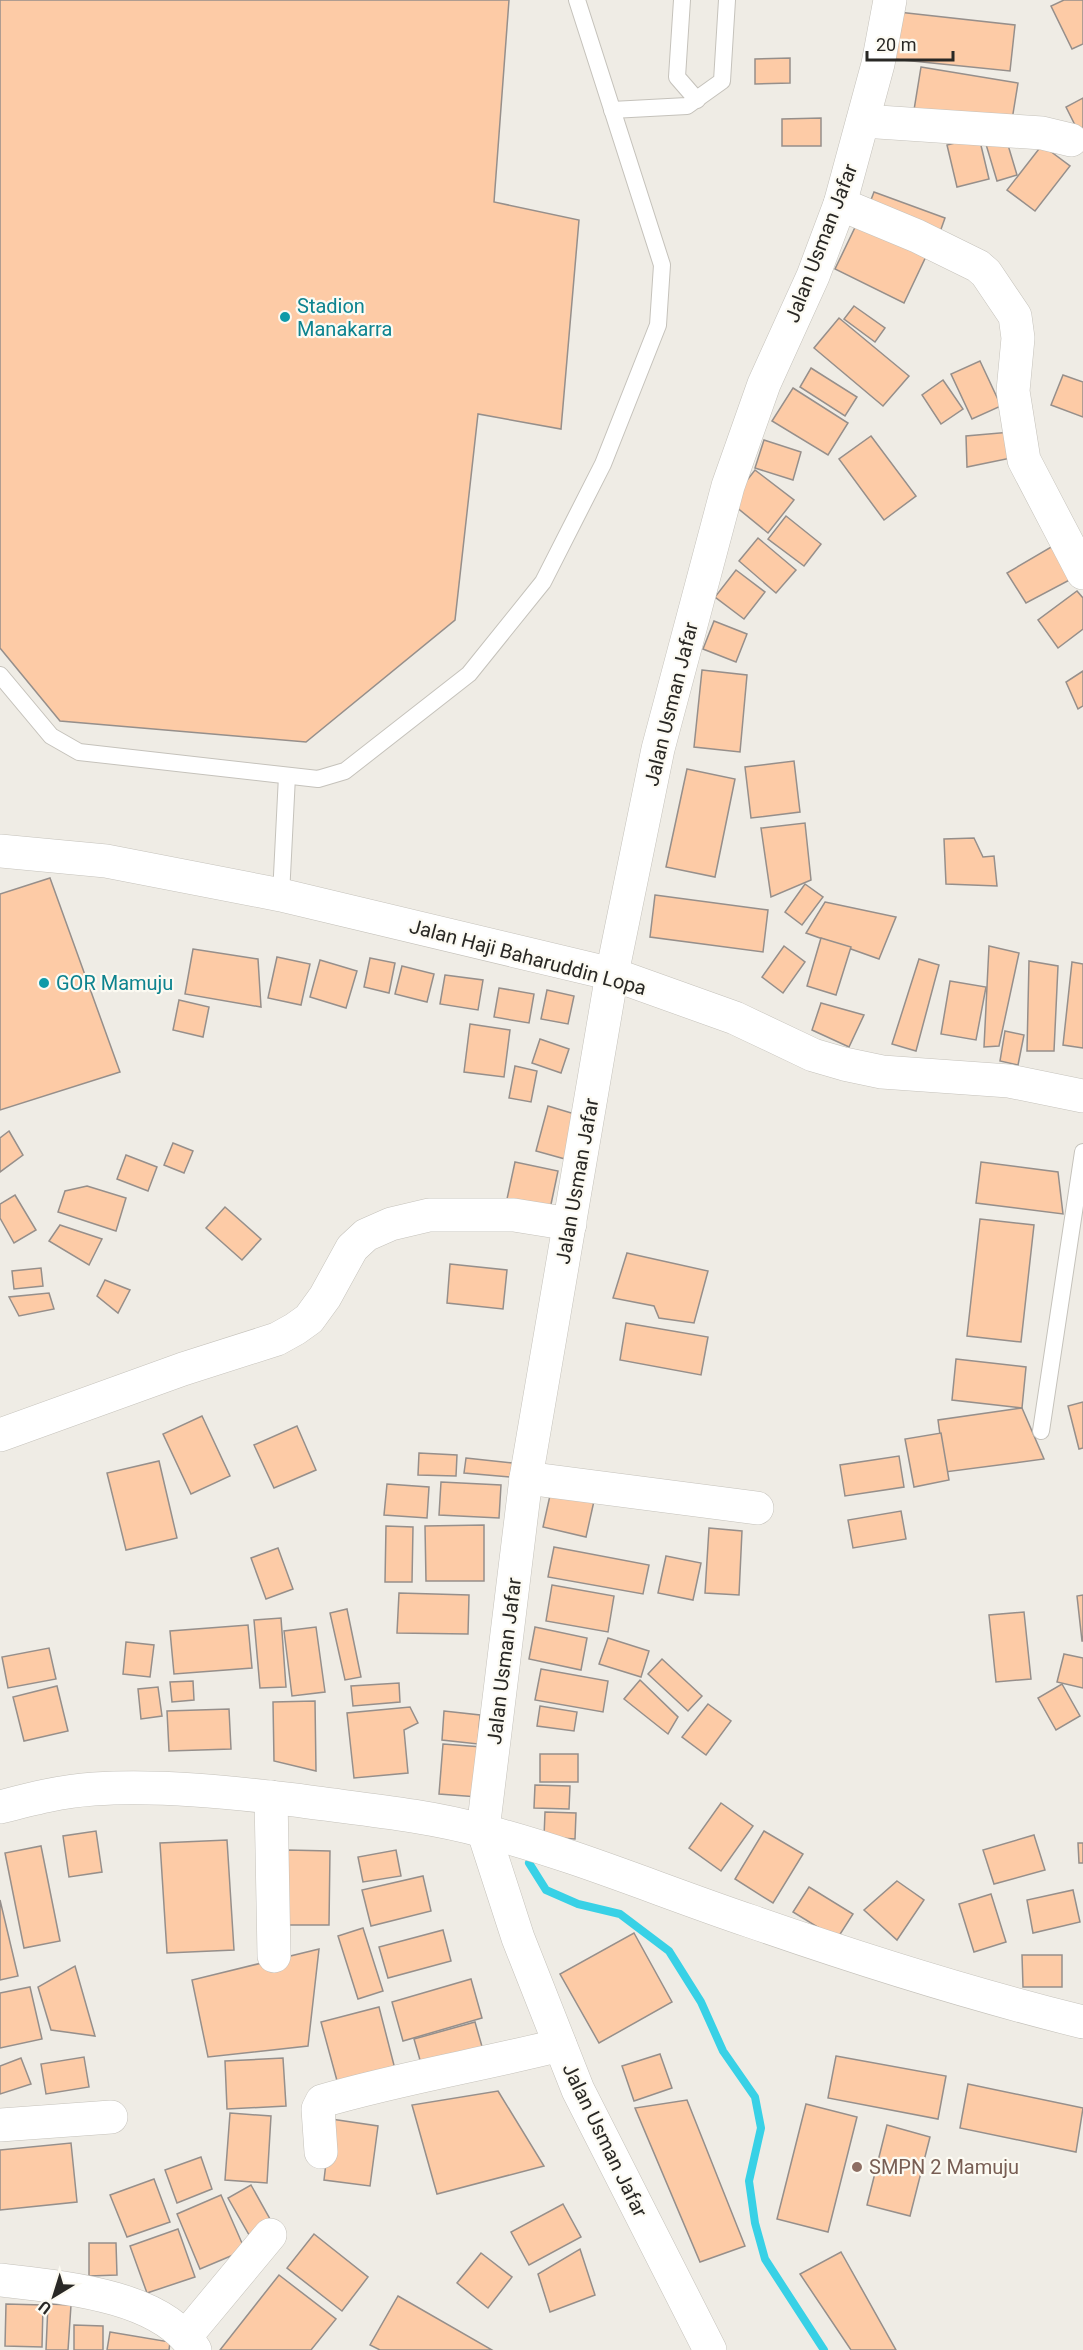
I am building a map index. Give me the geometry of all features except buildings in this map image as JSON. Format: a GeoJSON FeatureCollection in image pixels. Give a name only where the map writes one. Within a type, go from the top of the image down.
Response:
{"type":"FeatureCollection","features":[{"type":"Feature","properties":{"kind":"street","name":"Jalan Usman Jafar"},"geometry":{"type":"LineString","coordinates":[[711,2350],[578,2090],[518,1938],[483,1830],[526,1478],[612,974],[658,749],[728,486],[764,384],[813,276],[840,204],[878,64],[890,0]]}},
{"type":"Feature","properties":{"kind":"street"},"geometry":{"type":"LineString","coordinates":[[864,121],[1042,133],[1071,140]]}},
{"type":"Feature","properties":{"kind":"street"},"geometry":{"type":"LineString","coordinates":[[840,204],[917,236],[978,266],[986,273],[1015,316],[1018,338],[1013,391],[1024,460],[1083,573]]}},
{"type":"Feature","properties":{"kind":"street","name":"Jalan Haji Baharuddin Lopa"},"geometry":{"type":"LineString","coordinates":[[0,851],[106,861],[281,895],[612,974],[735,1018],[813,1055],[844,1064],[882,1072],[1009,1081],[1083,1096]]}},
{"type":"Feature","properties":{"kind":"street"},"geometry":{"type":"LineString","coordinates":[[0,1435],[183,1369],[277,1339],[309,1319],[325,1297],[352,1248],[366,1235],[391,1224],[429,1215],[514,1215],[570,1224]]}},
{"type":"Feature","properties":{"kind":"street"},"geometry":{"type":"LineString","coordinates":[[526,1478],[757,1508]]}},
{"type":"Feature","properties":{"kind":"street"},"geometry":{"type":"LineString","coordinates":[[0,1807],[44,1796],[93,1789],[152,1789],[271,1797],[402,1814],[483,1830],[884,1966],[1022,2007],[1083,2022]]}},
{"type":"Feature","properties":{"kind":"street"},"geometry":{"type":"LineString","coordinates":[[271,1797],[274,1956]]}},
{"type":"Feature","properties":{"kind":"street"},"geometry":{"type":"LineString","coordinates":[[321,2152],[318,2109],[322,2101],[368,2088],[490,2063],[560,2045]]}},
{"type":"Feature","properties":{"kind":"street"},"geometry":{"type":"LineString","coordinates":[[0,2125],[111,2117]]}},
{"type":"Feature","properties":{"kind":"street"},"geometry":{"type":"LineString","coordinates":[[0,2280],[83,2290],[116,2299],[169,2323],[191,2343],[270,2235]]}},
{"type":"Feature","properties":{"kind":"lane"},"geometry":{"type":"LineString","coordinates":[[0,675],[51,736],[79,752],[318,779],[345,771],[469,674],[543,582],[603,464],[658,325],[662,265],[577,0]]}},
{"type":"Feature","properties":{"kind":"lane"},"geometry":{"type":"LineString","coordinates":[[682,0],[677,77],[697,100]]}},
{"type":"Feature","properties":{"kind":"lane"},"geometry":{"type":"LineString","coordinates":[[612,110],[687,106],[722,81],[728,0]]}},
{"type":"Feature","properties":{"kind":"lane"},"geometry":{"type":"LineString","coordinates":[[281,895],[287,776]]}},
{"type":"Feature","properties":{"kind":"lane"},"geometry":{"type":"LineString","coordinates":[[1041,1431],[1083,1152]]}},
{"type":"Feature","properties":{"kind":"waterway"},"geometry":{"type":"LineString","coordinates":[[529,1863],[546,1890],[578,1904],[620,1914],[669,1951],[701,2002],[723,2051],[755,2097],[761,2128],[749,2181],[755,2223],[765,2259],[824,2350]]}},
{"type":"Feature","properties":{"kind":"place","name":"Stadion Manakarra"},"geometry":{"type":"Point","coordinates":[285,317]}},
{"type":"Feature","properties":{"kind":"place","name":"GOR Mamuju"},"geometry":{"type":"Point","coordinates":[44,983]}},
{"type":"Feature","properties":{"kind":"place","name":"SMPN 2 Mamuju"},"geometry":{"type":"Point","coordinates":[857,2167]}}]}
